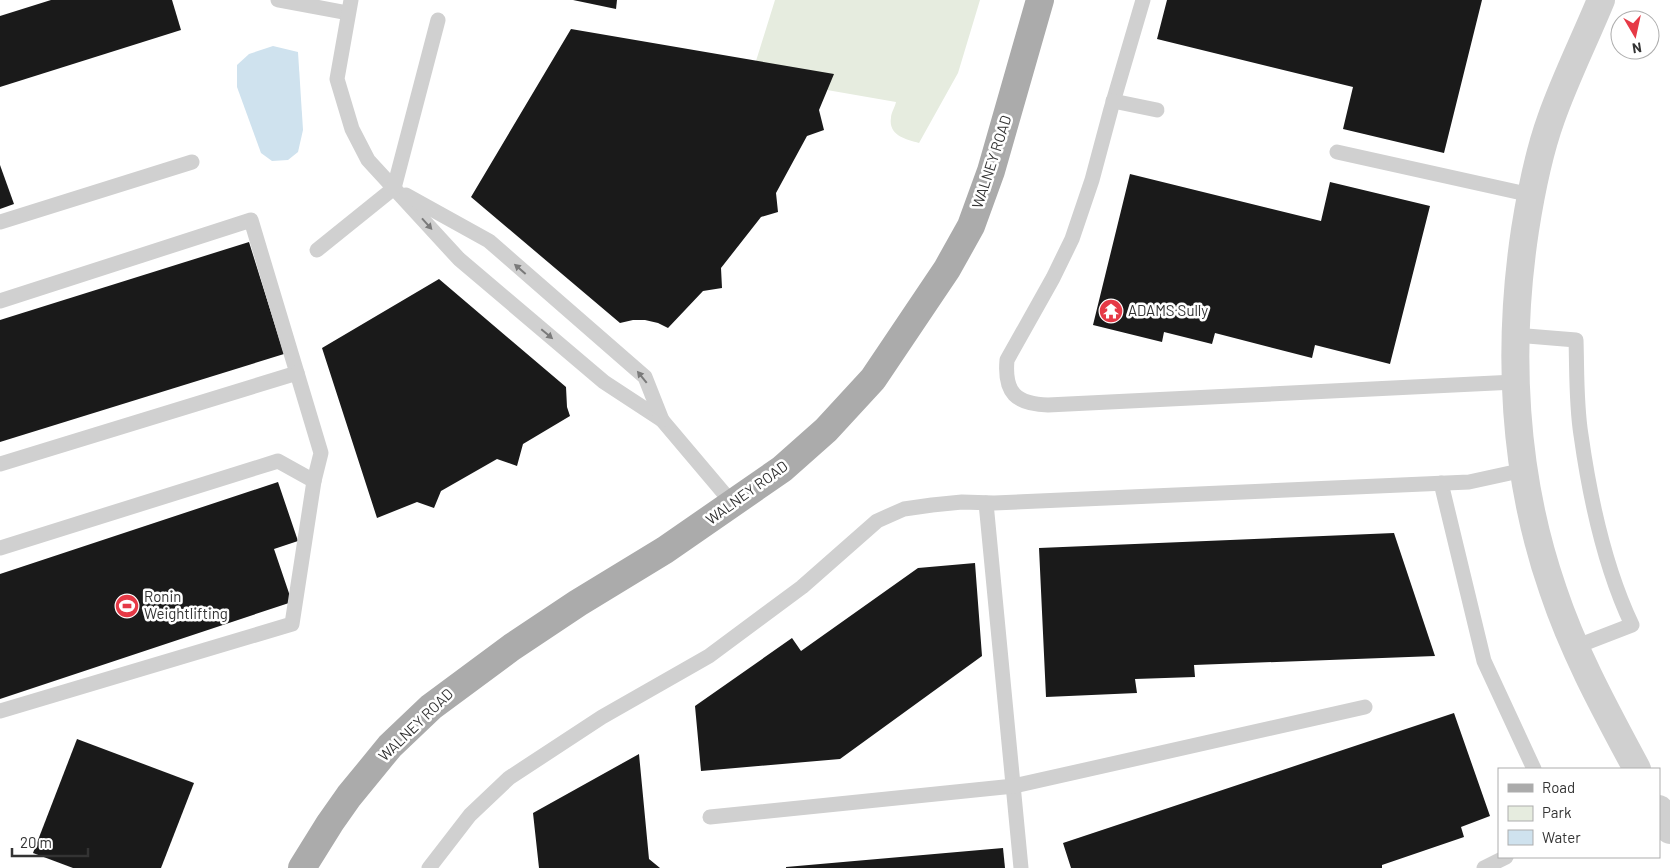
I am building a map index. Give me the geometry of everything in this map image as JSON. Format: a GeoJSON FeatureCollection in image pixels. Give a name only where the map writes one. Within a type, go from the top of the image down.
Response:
{"type":"FeatureCollection","features":[{"type":"Feature","properties":{"kind":"main road","name":"WALNEY ROAD"},"geometry":{"type":"LineString","coordinates":[[302,868],[330,823],[350,796],[390,746],[431,706],[512,646],[665,550],[733,504],[790,462],[826,430],[866,386],[916,317],[947,269],[971,226],[991,171],[1040,0]]}},
{"type":"Feature","properties":{"kind":"street"},"geometry":{"type":"LineString","coordinates":[[1601,0],[1551,118],[1531,195],[1519,273],[1515,382],[1524,470],[1541,550],[1552,588],[1575,648],[1636,768]]}},
{"type":"Feature","properties":{"kind":"street"},"geometry":{"type":"LineString","coordinates":[[1660,811],[1670,830]]}},
{"type":"Feature","properties":{"kind":"lane"},"geometry":{"type":"LineString","coordinates":[[278,0],[350,7],[337,79],[352,129],[368,160],[458,259],[604,382],[662,420],[733,504]]}},
{"type":"Feature","properties":{"kind":"lane"},"geometry":{"type":"LineString","coordinates":[[1143,0],[1092,180],[1072,239],[1053,278],[1006,360],[1008,386],[1023,402],[1048,405],[1515,382]]}},
{"type":"Feature","properties":{"kind":"lane"},"geometry":{"type":"LineString","coordinates":[[317,250],[394,188],[438,20]]}},
{"type":"Feature","properties":{"kind":"lane"},"geometry":{"type":"LineString","coordinates":[[1113,101],[1157,110]]}},
{"type":"Feature","properties":{"kind":"lane"},"geometry":{"type":"LineString","coordinates":[[1338,152],[1531,195]]}},
{"type":"Feature","properties":{"kind":"lane"},"geometry":{"type":"LineString","coordinates":[[0,222],[192,162]]}},
{"type":"Feature","properties":{"kind":"lane"},"geometry":{"type":"LineString","coordinates":[[394,188],[489,241],[645,377],[662,420]]}},
{"type":"Feature","properties":{"kind":"lane"},"geometry":{"type":"LineString","coordinates":[[0,301],[251,220],[321,453],[314,481],[292,624],[0,711]]}},
{"type":"Feature","properties":{"kind":"lane"},"geometry":{"type":"LineString","coordinates":[[1516,335],[1576,340],[1580,434],[1589,485],[1604,552],[1619,597],[1632,625],[1575,648]]}},
{"type":"Feature","properties":{"kind":"lane"},"geometry":{"type":"LineString","coordinates":[[0,464],[297,373]]}},
{"type":"Feature","properties":{"kind":"lane"},"geometry":{"type":"LineString","coordinates":[[0,548],[278,460],[314,481]]}},
{"type":"Feature","properties":{"kind":"lane"},"geometry":{"type":"LineString","coordinates":[[429,868],[470,815],[509,778],[602,718],[709,656],[802,587],[877,521],[904,510],[932,504],[962,502],[986,503],[1441,484],[1469,482],[1524,470]]}},
{"type":"Feature","properties":{"kind":"lane"},"geometry":{"type":"LineString","coordinates":[[1441,484],[1484,662],[1534,768]]}},
{"type":"Feature","properties":{"kind":"lane"},"geometry":{"type":"LineString","coordinates":[[986,503],[1021,868]]}},
{"type":"Feature","properties":{"kind":"lane"},"geometry":{"type":"LineString","coordinates":[[710,817],[1014,786],[1364,707]]}},
{"type":"Feature","properties":{"kind":"lane"},"geometry":{"type":"LineString","coordinates":[[1484,868],[1504,858]]}},
{"type":"Feature","properties":{"kind":"green space"},"geometry":{"type":"Polygon","coordinates":[[[775,0],[980,0],[958,73],[919,143],[899,136],[892,129],[891,116],[896,102],[827,90],[756,61],[775,0]]]}},
{"type":"Feature","properties":{"kind":"water"},"geometry":{"type":"Polygon","coordinates":[[[273,46],[298,52],[303,130],[298,152],[288,160],[272,161],[261,153],[237,87],[237,65],[249,54],[273,46]]]}},
{"type":"Feature","properties":{"kind":"building"},"geometry":{"type":"Polygon","coordinates":[[[51,0],[172,0],[181,30],[0,87],[0,16],[51,0]]]}},
{"type":"Feature","properties":{"kind":"building"},"geometry":{"type":"Polygon","coordinates":[[[573,0],[617,0],[616,9],[573,0]]]}},
{"type":"Feature","properties":{"kind":"building"},"geometry":{"type":"Polygon","coordinates":[[[1167,0],[1482,0],[1444,153],[1343,129],[1353,87],[1157,39],[1167,0]]]}},
{"type":"Feature","properties":{"kind":"building"},"geometry":{"type":"Polygon","coordinates":[[[571,29],[834,74],[819,110],[824,130],[807,136],[776,193],[778,212],[761,217],[721,268],[722,288],[703,291],[668,328],[645,320],[620,323],[471,197],[571,29]]]}},
{"type":"Feature","properties":{"kind":"building"},"geometry":{"type":"Polygon","coordinates":[[[0,165],[14,204],[0,209],[0,165]]]}},
{"type":"Feature","properties":{"kind":"building"},"geometry":{"type":"Polygon","coordinates":[[[1130,174],[1321,221],[1330,182],[1430,206],[1390,364],[1315,345],[1312,358],[1215,333],[1212,344],[1164,332],[1162,342],[1093,325],[1130,174]]]}},
{"type":"Feature","properties":{"kind":"building"},"geometry":{"type":"Polygon","coordinates":[[[249,242],[284,354],[0,442],[0,320],[249,242]]]}},
{"type":"Feature","properties":{"kind":"building"},"geometry":{"type":"Polygon","coordinates":[[[439,279],[566,387],[567,407],[570,416],[523,444],[517,466],[497,459],[441,491],[434,508],[417,502],[377,518],[322,348],[439,279]]]}},
{"type":"Feature","properties":{"kind":"building"},"geometry":{"type":"Polygon","coordinates":[[[278,482],[298,541],[274,549],[292,602],[0,699],[0,574],[278,482]]]}},
{"type":"Feature","properties":{"kind":"building"},"geometry":{"type":"Polygon","coordinates":[[[1394,533],[1435,656],[1194,665],[1195,677],[1135,679],[1137,693],[1046,697],[1039,548],[1394,533]]]}},
{"type":"Feature","properties":{"kind":"building"},"geometry":{"type":"Polygon","coordinates":[[[975,563],[982,656],[840,759],[701,771],[695,706],[792,638],[801,651],[918,568],[975,563]]]}},
{"type":"Feature","properties":{"kind":"building"},"geometry":{"type":"Polygon","coordinates":[[[1454,713],[1490,816],[1461,827],[1464,837],[1382,865],[1382,868],[1071,868],[1063,843],[1454,713]]]}},
{"type":"Feature","properties":{"kind":"building"},"geometry":{"type":"Polygon","coordinates":[[[77,739],[194,783],[161,868],[73,868],[33,853],[77,739]]]}},
{"type":"Feature","properties":{"kind":"building"},"geometry":{"type":"Polygon","coordinates":[[[639,754],[649,859],[660,868],[539,868],[533,813],[639,754]]]}},
{"type":"Feature","properties":{"kind":"building"},"geometry":{"type":"Polygon","coordinates":[[[1003,848],[1005,868],[786,868],[786,867],[1003,848]]]}},
{"type":"Feature","properties":{"kind":"place","name":"ADAMS Sully"},"geometry":{"type":"Point","coordinates":[1111,311]}},
{"type":"Feature","properties":{"kind":"place","name":"Ronin Weightlifting"},"geometry":{"type":"Point","coordinates":[127,606]}}]}
